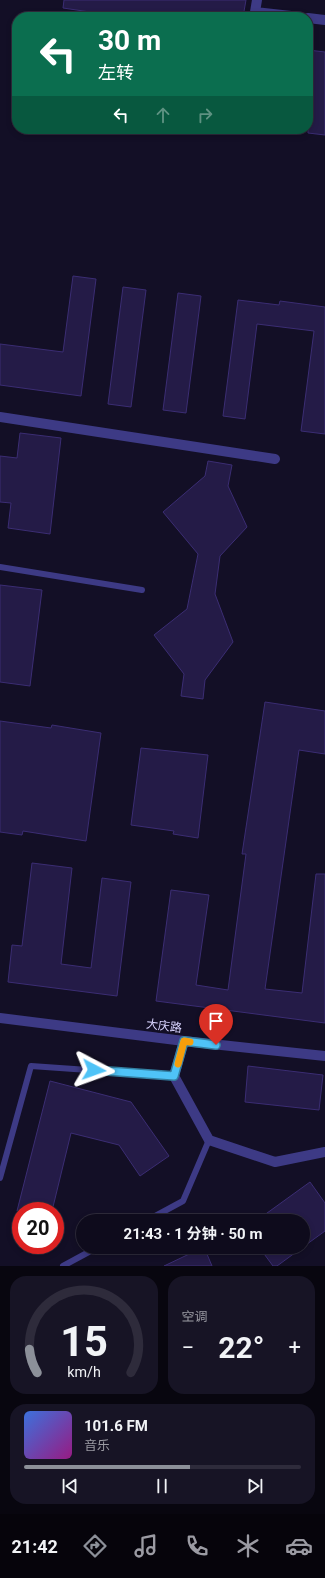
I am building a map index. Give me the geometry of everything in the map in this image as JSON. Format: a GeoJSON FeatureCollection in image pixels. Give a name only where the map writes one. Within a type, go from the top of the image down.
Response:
{"type":"FeatureCollection","features":[{"type":"Feature","properties":{"kind":"street"},"geometry":{"type":"LineString","coordinates":[[255,12],[257,0]]}},
{"type":"Feature","properties":{"kind":"street"},"geometry":{"type":"LineString","coordinates":[[313,19],[325,20]]}},
{"type":"Feature","properties":{"kind":"street"},"geometry":{"type":"LineString","coordinates":[[0,417],[275,459]]}},
{"type":"Feature","properties":{"kind":"street","name":"大庆路"},"geometry":{"type":"LineString","coordinates":[[0,1018],[184,1041],[325,1056]]}},
{"type":"Feature","properties":{"kind":"street"},"geometry":{"type":"LineString","coordinates":[[184,1041],[174,1076],[209,1140],[276,1162],[325,1152]]}},
{"type":"Feature","properties":{"kind":"lane"},"geometry":{"type":"LineString","coordinates":[[0,567],[142,590]]}},
{"type":"Feature","properties":{"kind":"lane"},"geometry":{"type":"LineString","coordinates":[[0,1178],[31,1066],[174,1076]]}},
{"type":"Feature","properties":{"kind":"lane"},"geometry":{"type":"LineString","coordinates":[[159,1214],[183,1201],[209,1140]]}},
{"type":"Feature","properties":{"kind":"lane"},"geometry":{"type":"LineString","coordinates":[[63,1266],[85,1254]]}},
{"type":"Feature","properties":{"kind":"building"},"geometry":{"type":"Polygon","coordinates":[[[64,0],[246,0],[244,12],[90,12],[63,8],[64,0]]]}},
{"type":"Feature","properties":{"kind":"building"},"geometry":{"type":"Polygon","coordinates":[[[313,51],[325,52],[325,135],[313,134],[313,51]]]}},
{"type":"Feature","properties":{"kind":"building"},"geometry":{"type":"Polygon","coordinates":[[[73,276],[96,279],[81,396],[0,385],[0,344],[63,352],[73,276]]]}},
{"type":"Feature","properties":{"kind":"building"},"geometry":{"type":"Polygon","coordinates":[[[123,287],[146,290],[131,407],[108,404],[123,287]]]}},
{"type":"Feature","properties":{"kind":"building"},"geometry":{"type":"Polygon","coordinates":[[[178,293],[201,296],[186,413],[163,410],[178,293]]]}},
{"type":"Feature","properties":{"kind":"building"},"geometry":{"type":"Polygon","coordinates":[[[238,300],[279,305],[280,301],[325,307],[325,434],[301,431],[314,331],[257,324],[245,419],[223,416],[238,300]]]}},
{"type":"Feature","properties":{"kind":"building"},"geometry":{"type":"Polygon","coordinates":[[[20,433],[61,438],[50,534],[8,528],[11,503],[0,502],[0,456],[17,458],[20,433]]]}},
{"type":"Feature","properties":{"kind":"building"},"geometry":{"type":"Polygon","coordinates":[[[208,461],[232,465],[228,486],[247,527],[220,556],[215,594],[233,642],[205,680],[203,699],[181,696],[184,674],[154,635],[187,609],[198,554],[163,512],[205,476],[208,461]]]}},
{"type":"Feature","properties":{"kind":"building"},"geometry":{"type":"Polygon","coordinates":[[[0,585],[42,590],[30,686],[0,682],[0,585]]]}},
{"type":"Feature","properties":{"kind":"building"},"geometry":{"type":"Polygon","coordinates":[[[265,702],[325,711],[325,754],[299,750],[265,989],[302,993],[316,874],[325,874],[325,1023],[156,1001],[171,890],[209,895],[196,985],[228,990],[246,854],[242,854],[265,702]]]}},
{"type":"Feature","properties":{"kind":"building"},"geometry":{"type":"Polygon","coordinates":[[[0,721],[51,728],[52,725],[101,733],[86,841],[23,831],[22,835],[0,832],[0,721]]]}},
{"type":"Feature","properties":{"kind":"building"},"geometry":{"type":"Polygon","coordinates":[[[141,748],[208,755],[198,838],[173,834],[174,831],[131,825],[141,748]]]}},
{"type":"Feature","properties":{"kind":"building"},"geometry":{"type":"Polygon","coordinates":[[[32,863],[72,868],[61,964],[91,968],[102,878],[131,882],[117,996],[8,982],[12,945],[22,946],[32,863]]]}},
{"type":"Feature","properties":{"kind":"building"},"geometry":{"type":"Polygon","coordinates":[[[248,1066],[323,1075],[319,1110],[245,1102],[248,1066]]]}},
{"type":"Feature","properties":{"kind":"building"},"geometry":{"type":"Polygon","coordinates":[[[50,1081],[131,1102],[169,1156],[140,1176],[119,1145],[71,1133],[54,1202],[19,1202],[50,1081]]]}},
{"type":"Feature","properties":{"kind":"building"},"geometry":{"type":"Polygon","coordinates":[[[310,1182],[325,1203],[325,1231],[310,1242],[310,1214],[266,1214],[310,1182]]]}},
{"type":"Feature","properties":{"kind":"building"},"geometry":{"type":"Polygon","coordinates":[[[189,1254],[207,1254],[212,1266],[164,1266],[189,1254]]]}},
{"type":"Feature","properties":{"kind":"building"},"geometry":{"type":"Polygon","coordinates":[[[264,1254],[293,1254],[277,1266],[273,1266],[264,1254]]]}},
{"type":"Feature","properties":{"kind":"slow traffic"},"geometry":{"type":"LineString","coordinates":[[178,1064],[184,1041],[190,1042]]}},
{"type":"Feature","properties":{"kind":"route"},"geometry":{"type":"LineString","coordinates":[[94,1070],[174,1076],[184,1041],[216,1045]]}}]}
